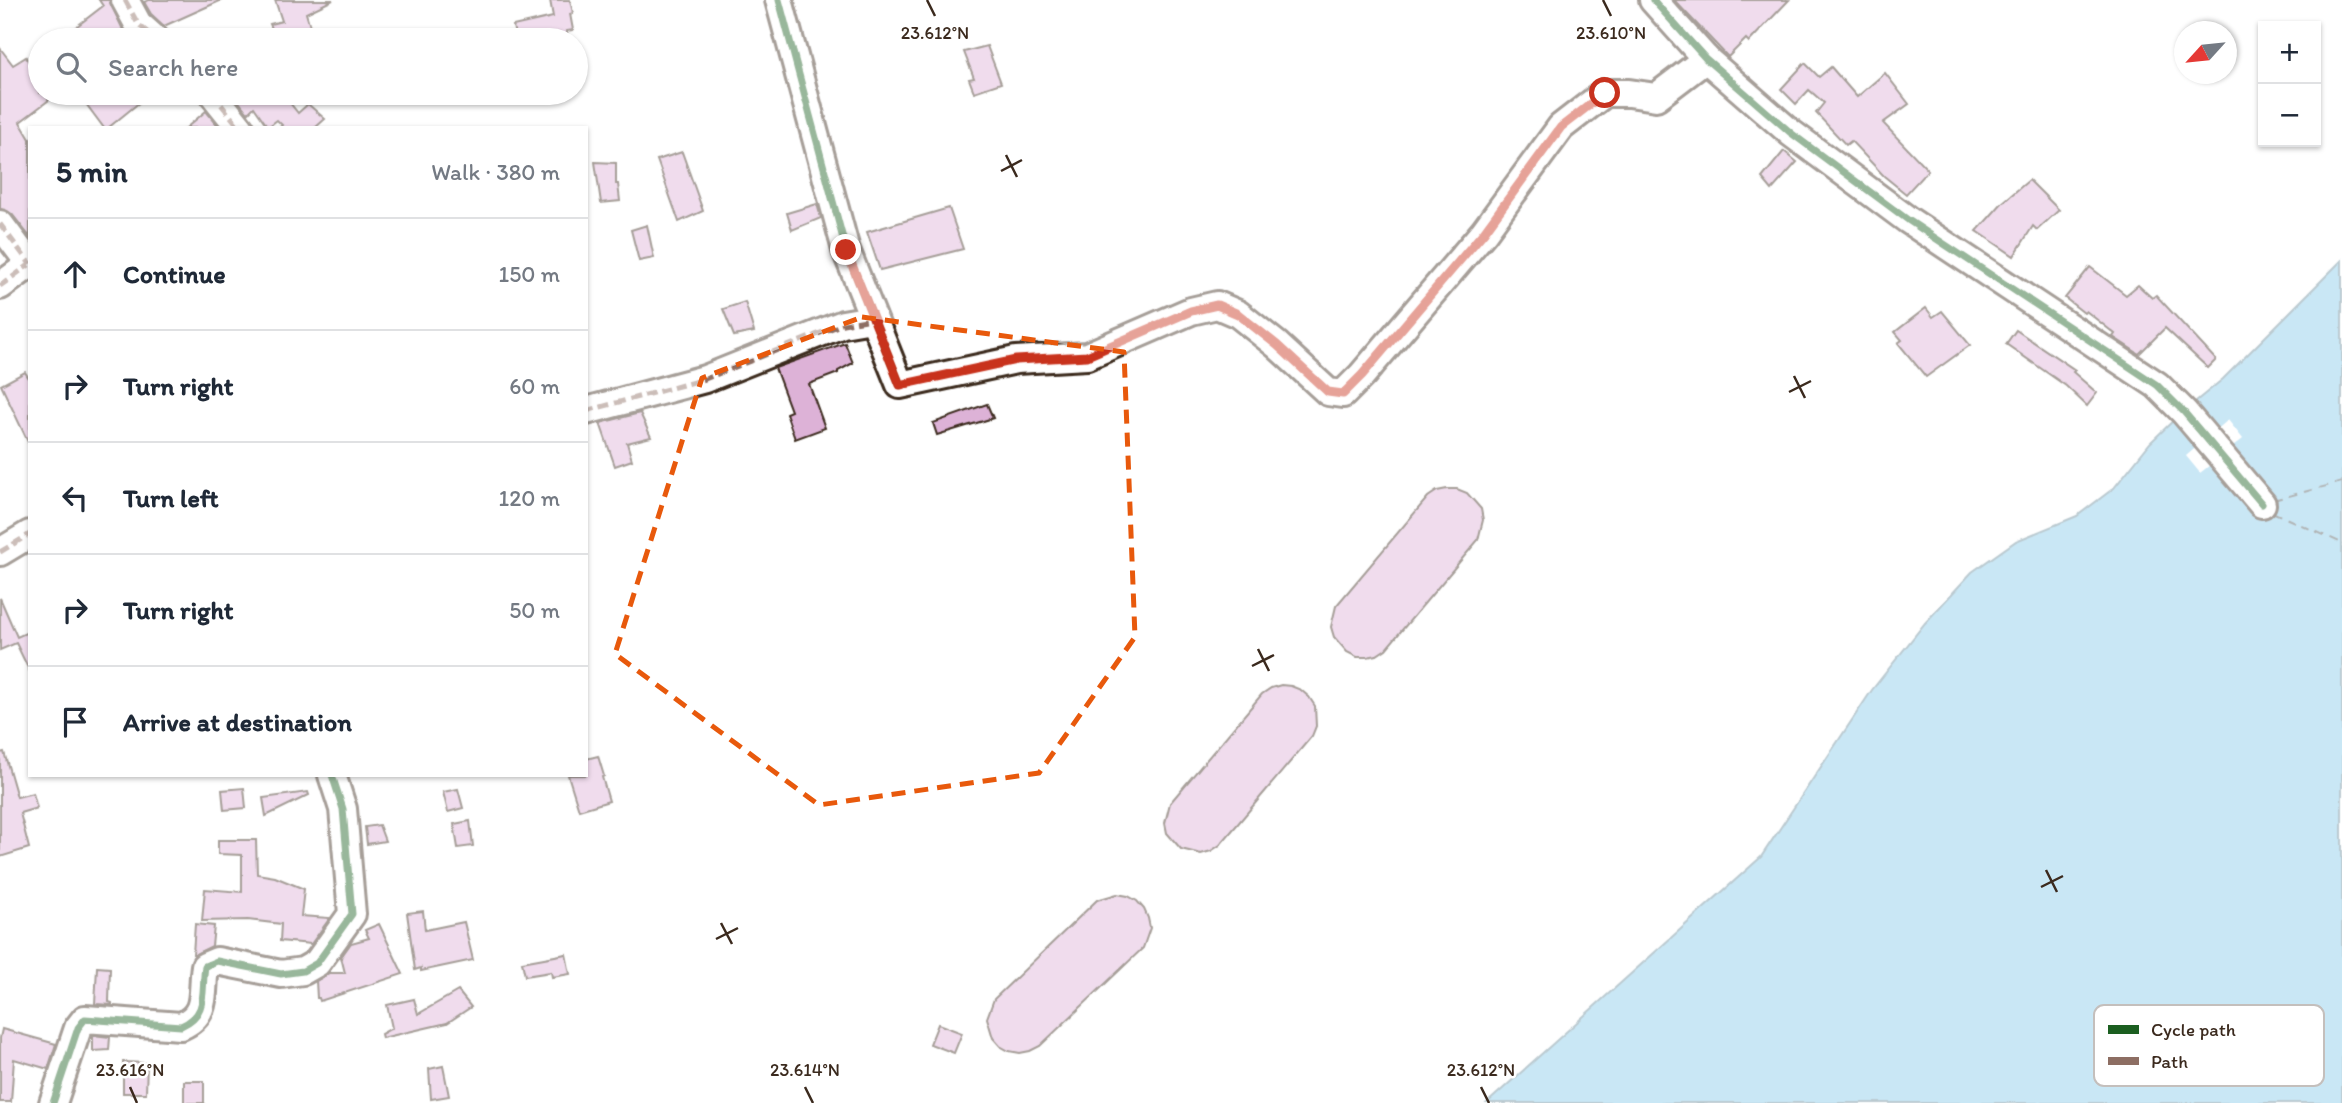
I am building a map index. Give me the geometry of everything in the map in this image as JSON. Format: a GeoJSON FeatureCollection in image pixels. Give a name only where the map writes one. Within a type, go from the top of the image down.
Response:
{"type":"FeatureCollection","features":[{"type":"Feature","properties":{"kind":"street"},"geometry":{"type":"LineString","coordinates":[[125,0],[142,28]]}},
{"type":"Feature","properties":{"kind":"street"},"geometry":{"type":"LineString","coordinates":[[779,0],[846,250],[900,385],[1016,360],[1087,356],[1191,311],[1217,305],[1238,314],[1277,345],[1328,392],[1343,394],[1484,232],[1561,127],[1605,93],[1656,97],[1706,59]]}},
{"type":"Feature","properties":{"kind":"street"},"geometry":{"type":"LineString","coordinates":[[1653,0],[1706,59],[1791,132],[1908,220],[2157,385],[2184,412],[2262,504]]}},
{"type":"Feature","properties":{"kind":"street"},"geometry":{"type":"LineString","coordinates":[[222,105],[238,126]]}},
{"type":"Feature","properties":{"kind":"street"},"geometry":{"type":"LineString","coordinates":[[0,224],[28,264]]}},
{"type":"Feature","properties":{"kind":"street"},"geometry":{"type":"LineString","coordinates":[[0,286],[28,266]]}},
{"type":"Feature","properties":{"kind":"street"},"geometry":{"type":"LineString","coordinates":[[588,410],[705,379],[843,324],[872,319]]}},
{"type":"Feature","properties":{"kind":"street"},"geometry":{"type":"LineString","coordinates":[[53,1103],[78,1028],[85,1019],[181,1026],[193,1021],[202,1006],[205,966],[217,961],[281,974],[303,971],[317,964],[352,914],[343,809],[333,777]]}},
{"type":"Feature","properties":{"kind":"highlighted area"},"geometry":{"type":"Polygon","coordinates":[[[862,317],[1124,352],[1135,637],[1039,773],[819,805],[615,654],[702,378],[862,317]]]}},
{"type":"Feature","properties":{"kind":"water"},"geometry":{"type":"Polygon","coordinates":[[[2342,260],[2342,1103],[1487,1103],[1761,857],[1872,690],[1925,623],[1972,572],[2016,541],[2077,516],[2114,488],[2150,443],[2223,379],[2342,260]]]}},
{"type":"Feature","properties":{"kind":"pier"},"geometry":{"type":"Polygon","coordinates":[[[2228,420],[2243,439],[2200,473],[2186,456],[2228,420]]]}},
{"type":"Feature","properties":{"kind":"building"},"geometry":{"type":"Polygon","coordinates":[[[99,0],[109,0],[122,28],[75,28],[103,6],[99,0]]]}},
{"type":"Feature","properties":{"kind":"building"},"geometry":{"type":"Polygon","coordinates":[[[222,0],[164,26],[151,14],[144,2],[222,0]]]}},
{"type":"Feature","properties":{"kind":"building"},"geometry":{"type":"Polygon","coordinates":[[[275,0],[333,0],[306,13],[310,28],[272,28],[270,24],[282,21],[275,0]]]}},
{"type":"Feature","properties":{"kind":"building"},"geometry":{"type":"Polygon","coordinates":[[[550,0],[570,0],[573,28],[513,28],[513,26],[553,17],[550,0]]]}},
{"type":"Feature","properties":{"kind":"building"},"geometry":{"type":"Polygon","coordinates":[[[1674,0],[1789,0],[1749,42],[1746,39],[1728,57],[1674,0]]]}},
{"type":"Feature","properties":{"kind":"building"},"geometry":{"type":"Polygon","coordinates":[[[987,46],[1001,83],[974,92],[969,79],[974,78],[964,52],[987,46]]]}},
{"type":"Feature","properties":{"kind":"building"},"geometry":{"type":"Polygon","coordinates":[[[0,48],[13,65],[26,57],[28,105],[42,105],[20,122],[28,136],[28,234],[12,214],[0,209],[0,48]]]}},
{"type":"Feature","properties":{"kind":"building"},"geometry":{"type":"Polygon","coordinates":[[[1805,63],[1819,77],[1831,67],[1857,97],[1885,73],[1909,104],[1883,123],[1928,170],[1906,194],[1884,176],[1851,141],[1846,145],[1816,113],[1824,103],[1809,90],[1796,104],[1781,89],[1805,63]]]}},
{"type":"Feature","properties":{"kind":"building"},"geometry":{"type":"Polygon","coordinates":[[[87,105],[136,105],[110,126],[103,126],[87,105]]]}},
{"type":"Feature","properties":{"kind":"building"},"geometry":{"type":"Polygon","coordinates":[[[242,105],[292,105],[298,113],[309,105],[325,119],[317,126],[281,126],[277,120],[267,126],[254,107],[248,113],[242,105]]]}},
{"type":"Feature","properties":{"kind":"building"},"geometry":{"type":"Polygon","coordinates":[[[206,111],[218,126],[188,126],[206,111]]]}},
{"type":"Feature","properties":{"kind":"building"},"geometry":{"type":"Polygon","coordinates":[[[1784,151],[1797,162],[1772,190],[1762,178],[1784,151]]]}},
{"type":"Feature","properties":{"kind":"building"},"geometry":{"type":"Polygon","coordinates":[[[682,152],[703,211],[679,222],[657,160],[682,152]]]}},
{"type":"Feature","properties":{"kind":"building"},"geometry":{"type":"Polygon","coordinates":[[[595,162],[616,163],[616,184],[620,201],[601,203],[595,162]]]}},
{"type":"Feature","properties":{"kind":"building"},"geometry":{"type":"Polygon","coordinates":[[[2029,180],[2059,210],[2037,230],[2033,226],[2014,256],[1977,231],[2002,203],[2029,180]]]}},
{"type":"Feature","properties":{"kind":"building"},"geometry":{"type":"Polygon","coordinates":[[[817,204],[821,218],[792,230],[787,213],[817,204]]]}},
{"type":"Feature","properties":{"kind":"building"},"geometry":{"type":"Polygon","coordinates":[[[949,208],[963,249],[880,270],[867,232],[949,208]]]}},
{"type":"Feature","properties":{"kind":"building"},"geometry":{"type":"Polygon","coordinates":[[[647,225],[654,258],[639,261],[631,230],[647,225]]]}},
{"type":"Feature","properties":{"kind":"building"},"geometry":{"type":"Polygon","coordinates":[[[2090,267],[2126,295],[2138,285],[2152,298],[2156,295],[2216,360],[2208,368],[2165,328],[2139,354],[2113,337],[2115,334],[2065,298],[2090,267]]]}},
{"type":"Feature","properties":{"kind":"building"},"geometry":{"type":"Polygon","coordinates":[[[745,302],[754,332],[734,336],[723,309],[745,302]]]}},
{"type":"Feature","properties":{"kind":"building"},"geometry":{"type":"Polygon","coordinates":[[[1926,308],[1933,317],[1942,311],[1970,345],[1926,377],[1898,343],[1902,340],[1895,332],[1926,308]]]}},
{"type":"Feature","properties":{"kind":"building"},"geometry":{"type":"Polygon","coordinates":[[[2016,330],[2075,370],[2073,372],[2097,393],[2087,406],[2066,386],[2006,344],[2016,330]]]}},
{"type":"Feature","properties":{"kind":"building"},"geometry":{"type":"Polygon","coordinates":[[[845,343],[853,363],[838,373],[809,384],[825,428],[795,439],[786,413],[791,411],[775,368],[845,343]]]}},
{"type":"Feature","properties":{"kind":"building"},"geometry":{"type":"Polygon","coordinates":[[[25,372],[28,377],[28,442],[1,385],[25,372]]]}},
{"type":"Feature","properties":{"kind":"building"},"geometry":{"type":"Polygon","coordinates":[[[987,404],[993,418],[937,435],[933,423],[987,404]]]}},
{"type":"Feature","properties":{"kind":"building"},"geometry":{"type":"Polygon","coordinates":[[[640,413],[651,437],[627,443],[632,460],[615,466],[600,423],[640,413]]]}},
{"type":"Feature","properties":{"kind":"building"},"geometry":{"type":"Polygon","coordinates":[[[1447,489],[1467,493],[1481,509],[1483,520],[1478,540],[1386,649],[1367,657],[1357,657],[1347,652],[1334,637],[1331,627],[1336,606],[1428,497],[1447,489]]]}},
{"type":"Feature","properties":{"kind":"building"},"geometry":{"type":"Polygon","coordinates":[[[0,598],[17,637],[28,632],[28,668],[16,643],[0,650],[0,598]]]}},
{"type":"Feature","properties":{"kind":"building"},"geometry":{"type":"Polygon","coordinates":[[[1281,685],[1301,690],[1315,706],[1316,726],[1312,736],[1220,845],[1201,854],[1181,849],[1167,833],[1165,823],[1170,803],[1262,694],[1281,685]]]}},
{"type":"Feature","properties":{"kind":"building"},"geometry":{"type":"Polygon","coordinates":[[[4,752],[17,797],[33,793],[37,808],[20,813],[29,848],[0,857],[0,753],[4,752]]]}},
{"type":"Feature","properties":{"kind":"building"},"geometry":{"type":"Polygon","coordinates":[[[598,756],[609,801],[579,810],[569,777],[588,777],[588,758],[598,756]]]}},
{"type":"Feature","properties":{"kind":"building"},"geometry":{"type":"Polygon","coordinates":[[[244,788],[246,808],[224,810],[222,790],[244,788]]]}},
{"type":"Feature","properties":{"kind":"building"},"geometry":{"type":"Polygon","coordinates":[[[458,789],[463,808],[448,812],[443,792],[458,789]]]}},
{"type":"Feature","properties":{"kind":"building"},"geometry":{"type":"Polygon","coordinates":[[[308,792],[309,795],[266,816],[263,798],[308,792]]]}},
{"type":"Feature","properties":{"kind":"building"},"geometry":{"type":"Polygon","coordinates":[[[470,821],[473,846],[458,848],[454,824],[470,821]]]}},
{"type":"Feature","properties":{"kind":"building"},"geometry":{"type":"Polygon","coordinates":[[[379,825],[385,841],[367,844],[365,827],[379,825]]]}},
{"type":"Feature","properties":{"kind":"building"},"geometry":{"type":"Polygon","coordinates":[[[218,840],[256,840],[257,874],[275,877],[304,889],[301,916],[330,918],[311,944],[280,941],[281,924],[248,920],[202,921],[205,889],[242,892],[242,855],[218,854],[218,840]]]}},
{"type":"Feature","properties":{"kind":"building"},"geometry":{"type":"Polygon","coordinates":[[[1117,894],[1137,901],[1144,909],[1150,928],[1143,948],[1040,1046],[1020,1053],[1000,1046],[993,1038],[987,1018],[994,999],[1097,900],[1117,894]]]}},
{"type":"Feature","properties":{"kind":"building"},"geometry":{"type":"Polygon","coordinates":[[[423,911],[425,930],[464,922],[473,960],[415,970],[407,913],[423,911]]]}},
{"type":"Feature","properties":{"kind":"building"},"geometry":{"type":"Polygon","coordinates":[[[195,924],[214,926],[212,946],[193,954],[195,924]]]}},
{"type":"Feature","properties":{"kind":"building"},"geometry":{"type":"Polygon","coordinates":[[[379,924],[403,974],[320,1001],[317,998],[316,981],[329,973],[345,973],[341,957],[351,943],[369,938],[365,930],[379,924]]]}},
{"type":"Feature","properties":{"kind":"building"},"geometry":{"type":"Polygon","coordinates":[[[566,954],[570,974],[552,977],[551,972],[525,976],[522,962],[566,954]]]}},
{"type":"Feature","properties":{"kind":"building"},"geometry":{"type":"Polygon","coordinates":[[[97,967],[110,968],[109,1002],[112,1005],[95,1004],[97,967]]]}},
{"type":"Feature","properties":{"kind":"building"},"geometry":{"type":"Polygon","coordinates":[[[458,991],[471,1007],[447,1023],[382,1038],[381,1034],[392,1028],[387,1005],[414,999],[418,1014],[458,991]]]}},
{"type":"Feature","properties":{"kind":"building"},"geometry":{"type":"Polygon","coordinates":[[[938,1024],[962,1033],[954,1053],[930,1044],[938,1024]]]}},
{"type":"Feature","properties":{"kind":"building"},"geometry":{"type":"Polygon","coordinates":[[[2,1029],[56,1044],[48,1069],[14,1059],[11,1102],[0,1102],[2,1029]]]}},
{"type":"Feature","properties":{"kind":"building"},"geometry":{"type":"Polygon","coordinates":[[[93,1035],[110,1037],[109,1050],[93,1051],[93,1035]]]}},
{"type":"Feature","properties":{"kind":"building"},"geometry":{"type":"Polygon","coordinates":[[[123,1062],[147,1063],[146,1093],[123,1093],[123,1062]]]}},
{"type":"Feature","properties":{"kind":"building"},"geometry":{"type":"Polygon","coordinates":[[[443,1066],[449,1096],[431,1099],[429,1069],[443,1066]]]}},
{"type":"Feature","properties":{"kind":"building"},"geometry":{"type":"Polygon","coordinates":[[[184,1081],[204,1081],[204,1103],[184,1103],[184,1081]]]}},
{"type":"Feature","properties":{"kind":"ferry route"},"geometry":{"type":"LineString","coordinates":[[2273,500],[2342,482]]}},
{"type":"Feature","properties":{"kind":"ferry route"},"geometry":{"type":"LineString","coordinates":[[2272,512],[2342,543]]}},
{"type":"Feature","properties":{"kind":"marked path"},"geometry":{"type":"LineString","coordinates":[[125,0],[142,28]]}},
{"type":"Feature","properties":{"kind":"marked path"},"geometry":{"type":"LineString","coordinates":[[222,105],[238,126]]}},
{"type":"Feature","properties":{"kind":"marked path"},"geometry":{"type":"LineString","coordinates":[[0,224],[28,261]]}},
{"type":"Feature","properties":{"kind":"marked path"},"geometry":{"type":"LineString","coordinates":[[0,286],[28,266]]}},
{"type":"Feature","properties":{"kind":"marked path"},"geometry":{"type":"LineString","coordinates":[[588,410],[705,379],[843,324],[872,319]]}},
{"type":"Feature","properties":{"kind":"marked path"},"geometry":{"type":"LineString","coordinates":[[0,552],[28,535]]}},
{"type":"Feature","properties":{"kind":"cycle path"},"geometry":{"type":"LineString","coordinates":[[779,0],[846,250],[900,385]]}},
{"type":"Feature","properties":{"kind":"cycle path"},"geometry":{"type":"LineString","coordinates":[[1653,0],[1706,59],[1791,133],[1908,220],[2157,385],[2184,412],[2262,504]]}},
{"type":"Feature","properties":{"kind":"cycle path"},"geometry":{"type":"LineString","coordinates":[[53,1103],[78,1028],[85,1019],[181,1026],[190,1021],[200,1009],[205,966],[217,961],[281,974],[303,971],[317,963],[352,914],[343,809],[333,777]]}},
{"type":"Feature","properties":{"kind":"route"},"geometry":{"type":"LineString","coordinates":[[846,250],[900,385],[1016,360],[1087,356],[1191,311],[1217,305],[1238,314],[1277,345],[1328,392],[1343,394],[1484,232],[1561,127],[1605,93]]}}]}
